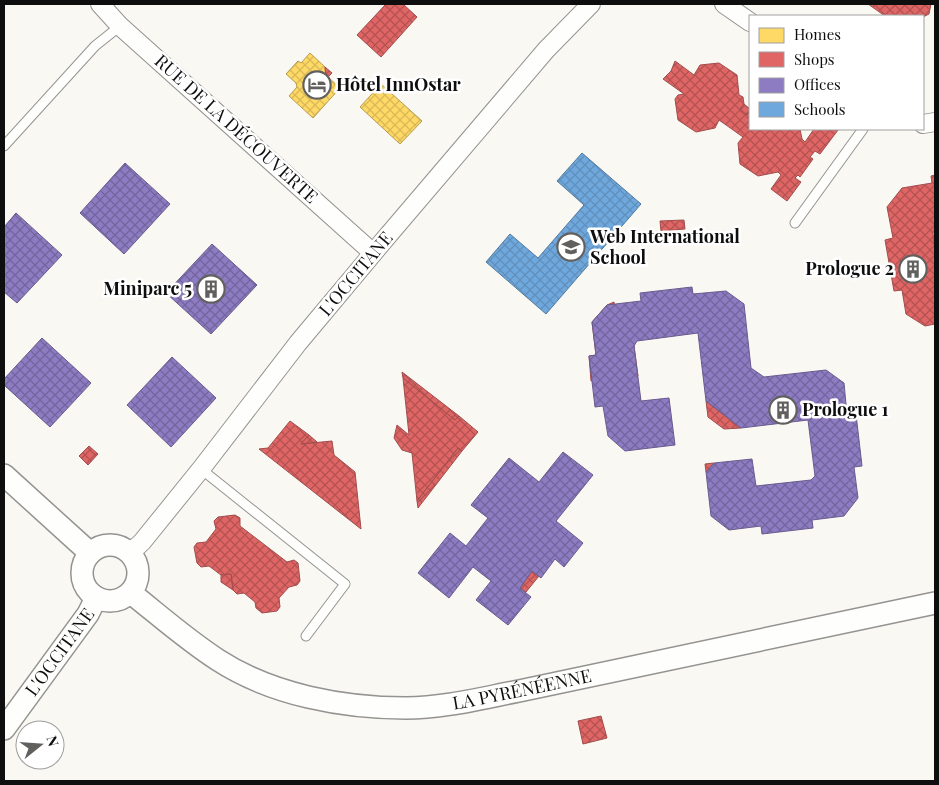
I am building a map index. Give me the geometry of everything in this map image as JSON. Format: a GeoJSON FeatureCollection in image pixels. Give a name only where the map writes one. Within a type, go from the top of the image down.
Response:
{"type":"FeatureCollection","features":[{"type":"Feature","properties":{"kind":"street","name":"RUE DE LA DÉCOUVERTE"},"geometry":{"type":"LineString","coordinates":[[100,4],[120,26],[374,253]]}},
{"type":"Feature","properties":{"kind":"street","name":"L'OCCITANE"},"geometry":{"type":"LineString","coordinates":[[130,553],[142,542],[201,469],[298,343],[374,253],[389,243],[546,50],[591,4]]}},
{"type":"Feature","properties":{"kind":"street"},"geometry":{"type":"LineString","coordinates":[[724,4],[749,21]]}},
{"type":"Feature","properties":{"kind":"street"},"geometry":{"type":"LineString","coordinates":[[4,476],[90,553]]}},
{"type":"Feature","properties":{"kind":"street"},"geometry":{"type":"LineString","coordinates":[[115,545],[130,553],[138,568],[139,577],[131,593],[115,602],[105,602],[96,598],[84,586],[82,577],[85,560],[90,553],[97,548],[115,545]]}},
{"type":"Feature","properties":{"kind":"street","name":"LA PYRÉNÉENNE"},"geometry":{"type":"LineString","coordinates":[[131,593],[186,638],[219,661],[254,679],[286,691],[323,700],[407,708],[450,704],[519,691],[935,602]]}},
{"type":"Feature","properties":{"kind":"street","name":"L'OCCITANE"},"geometry":{"type":"LineString","coordinates":[[4,729],[88,614],[96,598]]}},
{"type":"Feature","properties":{"kind":"lane"},"geometry":{"type":"LineString","coordinates":[[4,146],[95,46],[120,26]]}},
{"type":"Feature","properties":{"kind":"lane"},"geometry":{"type":"LineString","coordinates":[[795,223],[862,130]]}},
{"type":"Feature","properties":{"kind":"lane"},"geometry":{"type":"LineString","coordinates":[[201,469],[345,584],[306,636]]}},
{"type":"Feature","properties":{"kind":"building: Homes","name":"Hôtel InnOstar"},"geometry":{"type":"Polygon","coordinates":[[[310,53],[325,67],[326,79],[328,77],[340,88],[313,118],[289,96],[297,87],[296,83],[286,74],[298,61],[301,63],[310,53]]]}},
{"type":"Feature","properties":{"kind":"building: Homes"},"geometry":{"type":"Polygon","coordinates":[[[381,84],[422,121],[400,144],[360,107],[381,84]]]}},
{"type":"Feature","properties":{"kind":"building: Shops"},"geometry":{"type":"Polygon","coordinates":[[[386,4],[403,4],[417,17],[381,57],[357,35],[386,4]]]}},
{"type":"Feature","properties":{"kind":"building: Shops"},"geometry":{"type":"Polygon","coordinates":[[[868,4],[931,4],[929,14],[924,16],[884,15],[868,4]]]}},
{"type":"Feature","properties":{"kind":"building: Shops"},"geometry":{"type":"Polygon","coordinates":[[[675,61],[694,75],[700,65],[719,63],[737,75],[739,95],[743,97],[744,104],[740,109],[747,115],[749,112],[749,130],[800,130],[802,139],[805,142],[813,130],[838,130],[820,154],[815,151],[810,157],[813,159],[800,177],[798,175],[795,178],[801,182],[787,201],[771,189],[781,175],[778,172],[758,176],[740,164],[738,143],[743,137],[719,120],[715,128],[696,132],[678,120],[675,99],[678,95],[684,94],[663,79],[671,71],[675,61]]]}},
{"type":"Feature","properties":{"kind":"building: Shops"},"geometry":{"type":"Polygon","coordinates":[[[325,67],[332,73],[326,79],[325,67]]]}},
{"type":"Feature","properties":{"kind":"building: Shops"},"geometry":{"type":"Polygon","coordinates":[[[744,104],[749,108],[747,115],[740,109],[744,104]]]}},
{"type":"Feature","properties":{"kind":"building: Shops","name":"Prologue 2"},"geometry":{"type":"Polygon","coordinates":[[[935,175],[935,229],[933,233],[935,248],[935,324],[925,326],[906,314],[902,290],[894,291],[885,240],[893,238],[887,207],[902,188],[932,183],[931,176],[935,175]]]}},
{"type":"Feature","properties":{"kind":"building: Shops"},"geometry":{"type":"Polygon","coordinates":[[[684,220],[685,229],[661,231],[660,221],[684,220]]]}},
{"type":"Feature","properties":{"kind":"building: Shops"},"geometry":{"type":"Polygon","coordinates":[[[614,302],[619,347],[634,346],[638,376],[591,381],[589,356],[596,355],[592,322],[607,305],[614,302]]]}},
{"type":"Feature","properties":{"kind":"building: Shops"},"geometry":{"type":"Polygon","coordinates":[[[402,372],[459,416],[455,420],[403,378],[402,372]]]}},
{"type":"Feature","properties":{"kind":"building: Shops"},"geometry":{"type":"Polygon","coordinates":[[[403,378],[455,420],[459,416],[478,432],[462,451],[458,448],[417,501],[412,453],[402,450],[394,438],[397,425],[409,435],[403,378]]]}},
{"type":"Feature","properties":{"kind":"building: Shops"},"geometry":{"type":"Polygon","coordinates":[[[706,401],[741,428],[724,429],[708,417],[706,401]]]}},
{"type":"Feature","properties":{"kind":"building: Shops"},"geometry":{"type":"Polygon","coordinates":[[[290,421],[309,435],[301,444],[332,441],[334,455],[355,472],[361,529],[259,449],[268,448],[290,421]]]}},
{"type":"Feature","properties":{"kind":"building: Shops"},"geometry":{"type":"Polygon","coordinates":[[[309,435],[317,442],[301,444],[309,435]]]}},
{"type":"Feature","properties":{"kind":"building: Shops"},"geometry":{"type":"Polygon","coordinates":[[[89,446],[98,454],[88,465],[79,456],[89,446]]]}},
{"type":"Feature","properties":{"kind":"building: Shops"},"geometry":{"type":"Polygon","coordinates":[[[458,448],[462,451],[418,508],[417,501],[458,448]]]}},
{"type":"Feature","properties":{"kind":"building: Shops"},"geometry":{"type":"Polygon","coordinates":[[[714,463],[706,472],[705,464],[714,463]]]}},
{"type":"Feature","properties":{"kind":"building: Shops"},"geometry":{"type":"Polygon","coordinates":[[[235,515],[240,518],[240,526],[287,562],[294,560],[298,563],[300,581],[297,585],[289,587],[279,598],[280,607],[277,611],[262,613],[256,608],[255,602],[244,593],[237,594],[233,590],[231,574],[221,575],[209,566],[201,567],[197,563],[194,547],[197,543],[206,542],[216,529],[214,521],[218,517],[235,515]]]}},
{"type":"Feature","properties":{"kind":"building: Shops"},"geometry":{"type":"Polygon","coordinates":[[[532,571],[539,576],[526,592],[520,588],[532,571]]]}},
{"type":"Feature","properties":{"kind":"building: Shops"},"geometry":{"type":"Polygon","coordinates":[[[231,574],[233,590],[221,582],[221,575],[231,574]]]}},
{"type":"Feature","properties":{"kind":"building: Shops"},"geometry":{"type":"Polygon","coordinates":[[[601,716],[607,738],[583,744],[578,721],[601,716]]]}},
{"type":"Feature","properties":{"kind":"building: Offices"},"geometry":{"type":"Polygon","coordinates":[[[125,163],[170,204],[124,254],[80,213],[125,163]]]}},
{"type":"Feature","properties":{"kind":"building: Offices"},"geometry":{"type":"Polygon","coordinates":[[[16,213],[62,255],[17,303],[4,292],[4,227],[16,213]]]}},
{"type":"Feature","properties":{"kind":"building: Offices","name":"Miniparc 5"},"geometry":{"type":"Polygon","coordinates":[[[212,244],[257,285],[211,334],[166,293],[212,244]]]}},
{"type":"Feature","properties":{"kind":"building: Offices","name":"Prologue 1"},"geometry":{"type":"Polygon","coordinates":[[[692,287],[693,294],[726,291],[744,304],[751,368],[764,377],[826,370],[844,383],[847,415],[856,414],[862,466],[854,467],[858,498],[844,516],[812,520],[813,528],[762,534],[761,526],[729,530],[711,516],[706,472],[714,463],[752,459],[756,486],[811,480],[815,476],[808,420],[741,428],[706,401],[698,333],[637,341],[634,346],[641,401],[669,398],[675,445],[625,451],[608,436],[603,406],[595,407],[589,356],[596,355],[592,322],[607,305],[641,301],[640,293],[692,287]]]}},
{"type":"Feature","properties":{"kind":"building: Offices"},"geometry":{"type":"Polygon","coordinates":[[[42,338],[91,383],[50,427],[4,385],[4,379],[42,338]]]}},
{"type":"Feature","properties":{"kind":"building: Offices"},"geometry":{"type":"Polygon","coordinates":[[[172,357],[216,398],[171,447],[127,405],[172,357]]]}},
{"type":"Feature","properties":{"kind":"building: Offices"},"geometry":{"type":"Polygon","coordinates":[[[563,452],[593,475],[556,521],[583,543],[564,567],[555,559],[541,578],[532,571],[520,588],[531,597],[508,625],[476,600],[491,581],[473,567],[449,598],[418,573],[450,533],[466,546],[488,518],[471,505],[509,458],[539,482],[563,452]]]}},
{"type":"Feature","properties":{"kind":"building: Schools"},"geometry":{"type":"Polygon","coordinates":[[[582,153],[641,204],[546,314],[486,262],[510,234],[538,258],[584,205],[557,181],[582,153]]]}},
{"type":"Feature","properties":{"kind":"place","name":"Hôtel InnOstar"},"geometry":{"type":"Point","coordinates":[317,85]}},
{"type":"Feature","properties":{"kind":"place","name":"Web International School"},"geometry":{"type":"Point","coordinates":[571,247]}},
{"type":"Feature","properties":{"kind":"place","name":"Prologue 2"},"geometry":{"type":"Point","coordinates":[913,269]}},
{"type":"Feature","properties":{"kind":"place","name":"Miniparc 5"},"geometry":{"type":"Point","coordinates":[211,289]}},
{"type":"Feature","properties":{"kind":"place","name":"Prologue 1"},"geometry":{"type":"Point","coordinates":[783,410]}}]}
